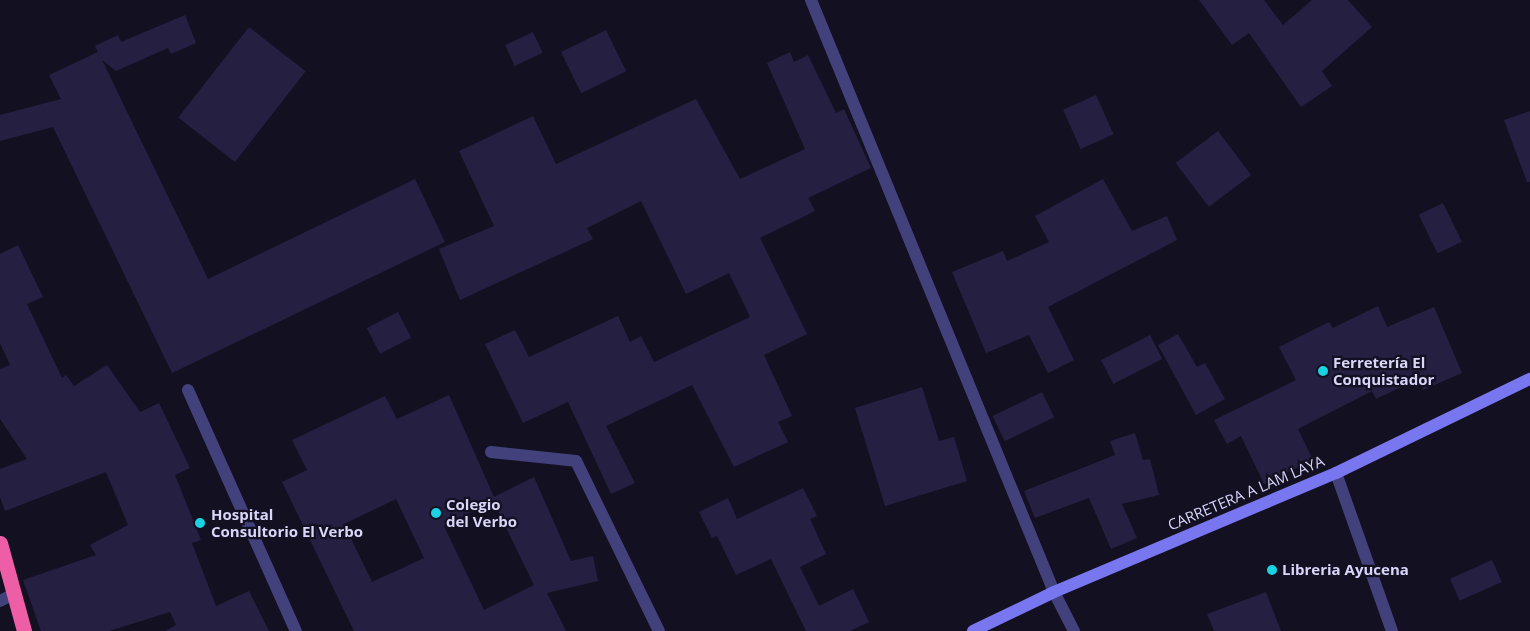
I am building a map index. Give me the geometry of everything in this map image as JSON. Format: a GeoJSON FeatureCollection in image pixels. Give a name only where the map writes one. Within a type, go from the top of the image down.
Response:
{"type":"FeatureCollection","features":[{"type":"Feature","properties":{"kind":"highway"},"geometry":{"type":"LineString","coordinates":[[0,543],[24,631]]}},
{"type":"Feature","properties":{"kind":"main road","name":"CARRETERA A LAM LAYA"},"geometry":{"type":"LineString","coordinates":[[973,631],[1054,592],[1336,473],[1530,379]]}},
{"type":"Feature","properties":{"kind":"street"},"geometry":{"type":"LineString","coordinates":[[811,0],[1054,592],[1074,631]]}},
{"type":"Feature","properties":{"kind":"street"},"geometry":{"type":"LineString","coordinates":[[188,390],[296,631]]}},
{"type":"Feature","properties":{"kind":"street"},"geometry":{"type":"LineString","coordinates":[[491,452],[576,461],[659,631]]}},
{"type":"Feature","properties":{"kind":"street"},"geometry":{"type":"LineString","coordinates":[[1336,473],[1392,631]]}},
{"type":"Feature","properties":{"kind":"street"},"geometry":{"type":"LineString","coordinates":[[0,601],[14,594]]}},
{"type":"Feature","properties":{"kind":"building"},"geometry":{"type":"Polygon","coordinates":[[[1199,0],[1264,0],[1283,25],[1312,0],[1348,0],[1372,27],[1322,71],[1332,86],[1301,107],[1249,33],[1232,45],[1199,0]]]}},
{"type":"Feature","properties":{"kind":"building"},"geometry":{"type":"Polygon","coordinates":[[[185,15],[196,43],[171,54],[168,48],[116,71],[102,60],[208,279],[415,179],[445,242],[172,373],[53,127],[0,141],[0,115],[61,99],[49,75],[98,52],[95,46],[118,35],[121,42],[185,15]]]}},
{"type":"Feature","properties":{"kind":"building"},"geometry":{"type":"Polygon","coordinates":[[[249,27],[306,71],[235,162],[178,118],[249,27]]]}},
{"type":"Feature","properties":{"kind":"building"},"geometry":{"type":"Polygon","coordinates":[[[606,30],[626,71],[581,93],[561,52],[606,30]]]}},
{"type":"Feature","properties":{"kind":"building"},"geometry":{"type":"Polygon","coordinates":[[[533,32],[543,53],[515,66],[505,45],[533,32]]]}},
{"type":"Feature","properties":{"kind":"building"},"geometry":{"type":"Polygon","coordinates":[[[790,52],[794,62],[808,55],[836,113],[844,109],[871,168],[808,198],[815,211],[760,238],[807,334],[764,355],[792,416],[778,422],[788,442],[734,467],[692,385],[606,426],[635,483],[611,494],[568,402],[523,423],[485,344],[515,330],[529,357],[618,316],[630,342],[641,336],[654,362],[750,317],[729,273],[686,294],[641,201],[587,228],[593,239],[460,300],[439,249],[494,226],[459,151],[533,116],[556,164],[696,99],[740,179],[805,149],[767,63],[790,52]]]}},
{"type":"Feature","properties":{"kind":"building"},"geometry":{"type":"Polygon","coordinates":[[[1096,95],[1113,134],[1081,149],[1063,110],[1096,95]]]}},
{"type":"Feature","properties":{"kind":"building"},"geometry":{"type":"Polygon","coordinates":[[[1530,111],[1530,182],[1527,182],[1504,120],[1530,111]]]}},
{"type":"Feature","properties":{"kind":"building"},"geometry":{"type":"Polygon","coordinates":[[[1218,131],[1251,175],[1209,207],[1176,163],[1218,131]]]}},
{"type":"Feature","properties":{"kind":"building"},"geometry":{"type":"Polygon","coordinates":[[[1103,179],[1132,231],[1167,216],[1177,240],[1048,307],[1074,360],[1048,373],[1029,335],[986,353],[952,272],[1003,251],[1007,261],[1049,242],[1035,216],[1103,179]]]}},
{"type":"Feature","properties":{"kind":"building"},"geometry":{"type":"Polygon","coordinates":[[[1443,203],[1462,242],[1438,253],[1419,215],[1443,203]]]}},
{"type":"Feature","properties":{"kind":"building"},"geometry":{"type":"Polygon","coordinates":[[[18,245],[43,297],[27,304],[62,378],[66,375],[74,386],[107,365],[140,412],[159,403],[190,468],[175,475],[201,540],[192,543],[216,606],[249,591],[269,631],[165,631],[176,625],[170,612],[109,631],[41,631],[23,580],[96,555],[90,545],[128,525],[106,472],[5,511],[0,497],[0,469],[27,459],[0,419],[0,369],[10,365],[0,343],[0,254],[18,245]]]}},
{"type":"Feature","properties":{"kind":"building"},"geometry":{"type":"Polygon","coordinates":[[[1378,306],[1387,327],[1434,307],[1462,373],[1423,390],[1418,379],[1376,399],[1372,391],[1298,429],[1313,460],[1264,484],[1241,436],[1227,444],[1214,420],[1296,380],[1279,347],[1329,322],[1333,328],[1378,306]]]}},
{"type":"Feature","properties":{"kind":"building"},"geometry":{"type":"Polygon","coordinates":[[[398,312],[411,338],[380,354],[367,328],[398,312]]]}},
{"type":"Feature","properties":{"kind":"building"},"geometry":{"type":"Polygon","coordinates":[[[1178,334],[1197,367],[1205,363],[1225,399],[1196,415],[1158,345],[1178,334]]]}},
{"type":"Feature","properties":{"kind":"building"},"geometry":{"type":"Polygon","coordinates":[[[1150,335],[1162,359],[1113,384],[1101,360],[1150,335]]]}},
{"type":"Feature","properties":{"kind":"building"},"geometry":{"type":"Polygon","coordinates":[[[922,387],[939,441],[954,437],[967,481],[885,506],[855,408],[922,387]]]}},
{"type":"Feature","properties":{"kind":"building"},"geometry":{"type":"Polygon","coordinates":[[[1042,392],[1054,417],[1005,441],[993,416],[1042,392]]]}},
{"type":"Feature","properties":{"kind":"building"},"geometry":{"type":"Polygon","coordinates":[[[449,395],[494,497],[534,477],[571,561],[593,556],[598,581],[547,593],[566,631],[354,631],[282,482],[307,470],[292,440],[385,396],[397,419],[449,395]],[[396,499],[344,524],[372,582],[424,558],[396,499]],[[493,501],[444,526],[484,610],[534,585],[493,501]]]}},
{"type":"Feature","properties":{"kind":"building"},"geometry":{"type":"Polygon","coordinates":[[[1135,433],[1143,460],[1150,459],[1159,495],[1122,504],[1137,538],[1111,549],[1089,498],[1035,518],[1024,491],[1115,455],[1110,441],[1135,433]]]}},
{"type":"Feature","properties":{"kind":"building"},"geometry":{"type":"Polygon","coordinates":[[[803,488],[817,516],[810,519],[826,554],[800,567],[819,606],[853,589],[869,622],[850,631],[806,631],[771,559],[736,575],[717,536],[712,538],[699,512],[728,498],[737,519],[803,488]]]}},
{"type":"Feature","properties":{"kind":"building"},"geometry":{"type":"Polygon","coordinates":[[[1492,560],[1502,582],[1460,601],[1450,579],[1492,560]]]}},
{"type":"Feature","properties":{"kind":"building"},"geometry":{"type":"Polygon","coordinates":[[[1266,592],[1281,631],[1214,631],[1207,614],[1266,592]]]}},
{"type":"Feature","properties":{"kind":"place","name":"Ferretería El Conquistador"},"geometry":{"type":"Point","coordinates":[1323,371]}},
{"type":"Feature","properties":{"kind":"place","name":"Colegio del Verbo"},"geometry":{"type":"Point","coordinates":[436,513]}},
{"type":"Feature","properties":{"kind":"place","name":"Hospital Consultorio El Verbo"},"geometry":{"type":"Point","coordinates":[200,523]}},
{"type":"Feature","properties":{"kind":"place","name":"Libreria Ayucena"},"geometry":{"type":"Point","coordinates":[1272,570]}}]}
